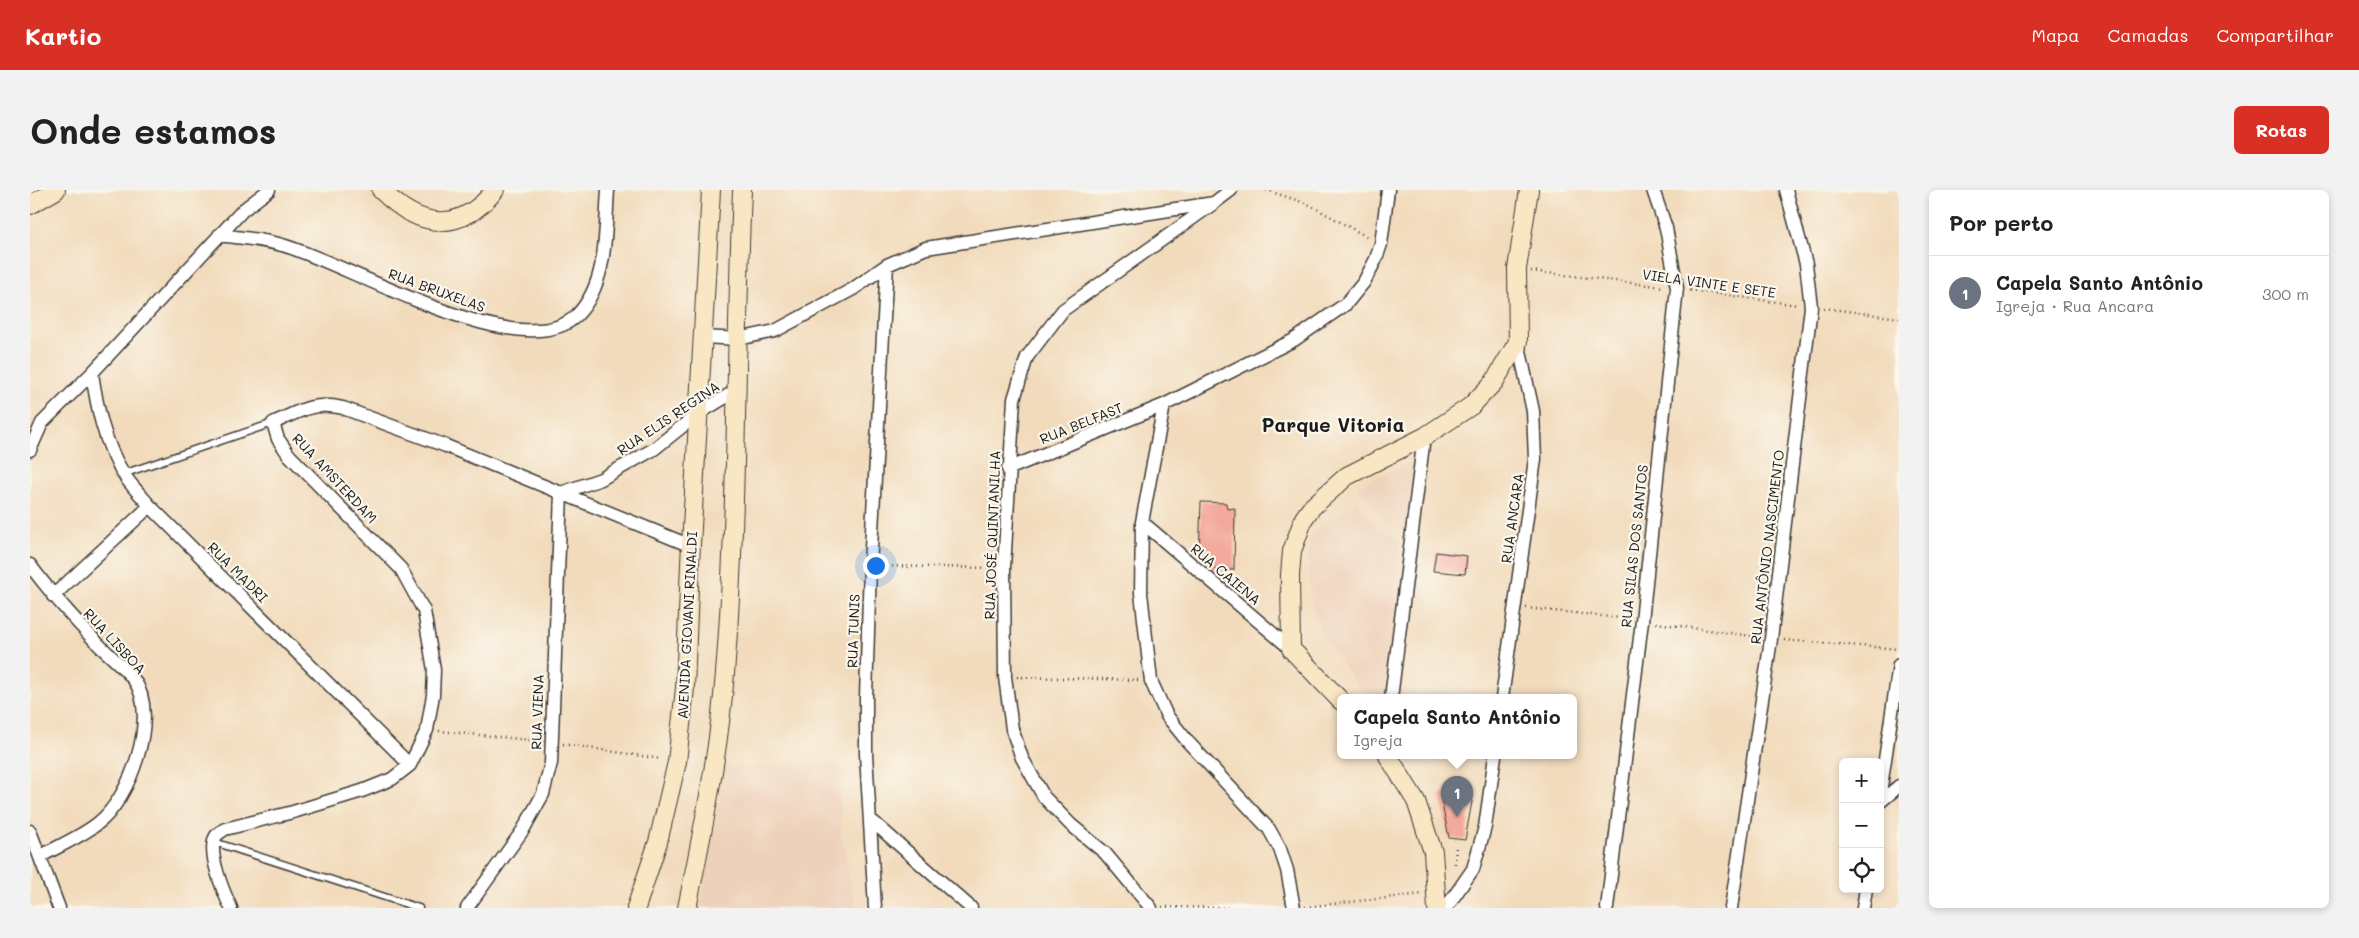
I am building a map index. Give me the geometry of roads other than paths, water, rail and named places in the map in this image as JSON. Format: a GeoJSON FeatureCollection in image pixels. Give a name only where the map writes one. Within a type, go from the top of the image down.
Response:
{"type":"FeatureCollection","features":[{"type":"Feature","properties":{"kind":"street"},"geometry":{"type":"LineString","coordinates":[[30,204],[56,190]]}},
{"type":"Feature","properties":{"kind":"street"},"geometry":{"type":"LineString","coordinates":[[30,450],[42,423],[92,373],[243,210],[269,190]]}},
{"type":"Feature","properties":{"kind":"street"},"geometry":{"type":"LineString","coordinates":[[381,190],[414,215],[438,222],[458,220],[486,202],[495,190]]}},
{"type":"Feature","properties":{"kind":"street","name":"RUA BRUXELAS"},"geometry":{"type":"LineString","coordinates":[[219,235],[284,245],[464,319],[521,332],[554,328],[576,317],[593,294],[603,256],[608,190]]}},
{"type":"Feature","properties":{"kind":"street","name":"AVENIDA GIOVANI RINALDI"},"geometry":{"type":"LineString","coordinates":[[636,908],[658,842],[676,762],[685,688],[711,190]]}},
{"type":"Feature","properties":{"kind":"street"},"geometry":{"type":"LineString","coordinates":[[687,908],[719,734],[725,674],[732,567],[742,190]]}},
{"type":"Feature","properties":{"kind":"street","name":"RUA JOSÉ QUINTANILHA"},"geometry":{"type":"LineString","coordinates":[[1151,908],[1105,853],[1070,824],[1044,797],[1022,758],[1012,729],[1005,677],[1004,568],[1008,469],[1014,399],[1027,357],[1063,310],[1230,190]]}},
{"type":"Feature","properties":{"kind":"street","name":"RUA BELFAST"},"geometry":{"type":"LineString","coordinates":[[1008,469],[1164,405],[1294,340],[1346,304],[1364,282],[1382,244],[1388,190]]}},
{"type":"Feature","properties":{"kind":"street"},"geometry":{"type":"LineString","coordinates":[[1337,697],[1291,649],[1292,551],[1304,518],[1312,507],[1347,476],[1424,437],[1471,406],[1494,382],[1518,342],[1517,269],[1529,190]]}},
{"type":"Feature","properties":{"kind":"street","name":"RUA SILAS DOS SANTOS"},"geometry":{"type":"LineString","coordinates":[[1607,908],[1642,621],[1677,288],[1666,228],[1653,190]]}},
{"type":"Feature","properties":{"kind":"street","name":"RUA ANTÔNIO NASCIMENTO"},"geometry":{"type":"LineString","coordinates":[[1731,908],[1771,639],[1811,307],[1806,264],[1786,190]]}},
{"type":"Feature","properties":{"kind":"street"},"geometry":{"type":"LineString","coordinates":[[704,337],[738,339],[774,330],[853,289],[887,265],[926,248],[1214,203]]}},
{"type":"Feature","properties":{"kind":"street","name":"RUA TUNIS"},"geometry":{"type":"LineString","coordinates":[[875,908],[872,820],[866,754],[870,566],[887,265]]}},
{"type":"Feature","properties":{"kind":"street","name":"RUA ANCARA"},"geometry":{"type":"LineString","coordinates":[[1503,694],[1535,459],[1533,411],[1518,342]]}},
{"type":"Feature","properties":{"kind":"street","name":"RUA MADRI"},"geometry":{"type":"LineString","coordinates":[[92,373],[101,426],[110,450],[123,474],[150,506],[410,765]]}},
{"type":"Feature","properties":{"kind":"street","name":"RUA ELIS REGINA"},"geometry":{"type":"LineString","coordinates":[[561,493],[601,479],[654,449],[699,413],[737,390]]}},
{"type":"Feature","properties":{"kind":"street","name":"RUA AMSTERDAM"},"geometry":{"type":"LineString","coordinates":[[214,842],[216,835],[225,828],[293,812],[362,791],[392,779],[410,765],[427,730],[433,695],[434,670],[424,612],[402,569],[289,455],[278,439],[273,423],[311,406],[326,404],[343,408],[446,446],[691,546]]}},
{"type":"Feature","properties":{"kind":"street"},"geometry":{"type":"LineString","coordinates":[[1164,405],[1142,522],[1141,593],[1151,681],[1167,716],[1268,828],[1284,863],[1294,908]]}},
{"type":"Feature","properties":{"kind":"street"},"geometry":{"type":"LineString","coordinates":[[1392,694],[1424,437]]}},
{"type":"Feature","properties":{"kind":"street","name":"RUA VIENA"},"geometry":{"type":"LineString","coordinates":[[467,908],[523,830],[543,794],[550,763],[561,493]]}},
{"type":"Feature","properties":{"kind":"street"},"geometry":{"type":"LineString","coordinates":[[53,596],[150,506]]}},
{"type":"Feature","properties":{"kind":"street","name":"RUA CAIENA"},"geometry":{"type":"LineString","coordinates":[[1142,522],[1291,649]]}},
{"type":"Feature","properties":{"kind":"street","name":"RUA LISBOA"},"geometry":{"type":"LineString","coordinates":[[30,565],[53,596],[134,681],[143,699],[142,732],[135,768],[118,804],[98,824],[41,856]]}},
{"type":"Feature","properties":{"kind":"street"},"geometry":{"type":"LineString","coordinates":[[1884,766],[1899,665]]}},
{"type":"Feature","properties":{"kind":"street"},"geometry":{"type":"LineString","coordinates":[[1390,759],[1416,801],[1433,852],[1437,900]]}},
{"type":"Feature","properties":{"kind":"street"},"geometry":{"type":"LineString","coordinates":[[1446,908],[1473,868],[1485,827],[1495,759]]}},
{"type":"Feature","properties":{"kind":"street"},"geometry":{"type":"LineString","coordinates":[[1884,799],[1899,786]]}},
{"type":"Feature","properties":{"kind":"street"},"geometry":{"type":"LineString","coordinates":[[872,820],[971,908]]}},
{"type":"Feature","properties":{"kind":"street"},"geometry":{"type":"LineString","coordinates":[[30,831],[60,908]]}},
{"type":"Feature","properties":{"kind":"street"},"geometry":{"type":"LineString","coordinates":[[214,842],[214,857],[218,877],[231,908]]}},
{"type":"Feature","properties":{"kind":"street"},"geometry":{"type":"LineString","coordinates":[[1864,908],[1866,893]]}},
{"type":"Feature","properties":{"kind":"lane"},"geometry":{"type":"LineString","coordinates":[[123,474],[273,423]]}},
{"type":"Feature","properties":{"kind":"lane"},"geometry":{"type":"LineString","coordinates":[[214,842],[419,908]]}},
{"type":"Feature","properties":{"kind":"place","name":"Capela Santo Antônio"},"geometry":{"type":"Point","coordinates":[1457,817]}},
{"type":"Feature","properties":{"kind":"district","name":"Parque Vitoria"},"geometry":{"type":"Point","coordinates":[1333,424]}}]}
